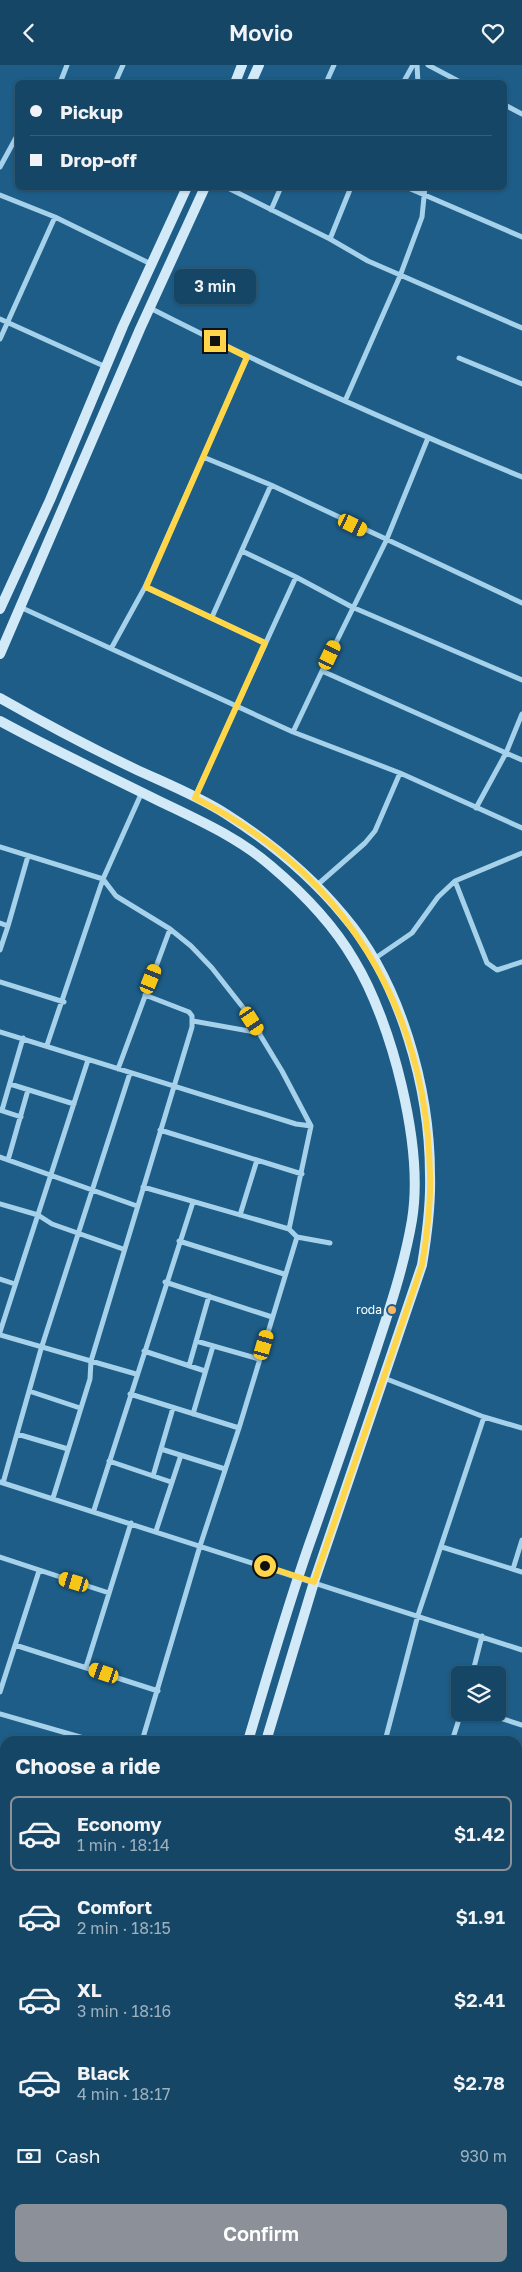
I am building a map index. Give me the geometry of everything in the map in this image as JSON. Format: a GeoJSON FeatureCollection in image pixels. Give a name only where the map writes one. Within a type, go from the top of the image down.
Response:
{"type":"FeatureCollection","features":[{"type":"Feature","properties":{"kind":"main road"},"geometry":{"type":"LineString","coordinates":[[236,80],[242,65]]}},
{"type":"Feature","properties":{"kind":"main road"},"geometry":{"type":"LineString","coordinates":[[252,80],[259,65]]}},
{"type":"Feature","properties":{"kind":"main road"},"geometry":{"type":"LineString","coordinates":[[0,609],[4,592],[50,500],[151,264],[186,190]]}},
{"type":"Feature","properties":{"kind":"main road"},"geometry":{"type":"LineString","coordinates":[[0,654],[150,307],[204,190]]}},
{"type":"Feature","properties":{"kind":"main road"},"geometry":{"type":"LineString","coordinates":[[0,698],[105,754],[225,813],[281,852],[316,885],[345,917],[373,959],[399,1011],[415,1064],[426,1121],[430,1175],[429,1221],[422,1265],[314,1582],[268,1736]]}},
{"type":"Feature","properties":{"kind":"main road"},"geometry":{"type":"LineString","coordinates":[[0,721],[213,827],[269,864],[303,896],[330,926],[355,961],[382,1020],[398,1068],[409,1125],[414,1175],[412,1217],[403,1261],[339,1462],[298,1576],[250,1736]]}},
{"type":"Feature","properties":{"kind":"main road"},"geometry":{"type":"LineString","coordinates":[[252,853],[262,839]]}},
{"type":"Feature","properties":{"kind":"main road"},"geometry":{"type":"LineString","coordinates":[[409,1125],[426,1121]]}},
{"type":"Feature","properties":{"kind":"street"},"geometry":{"type":"LineString","coordinates":[[61,80],[67,65]]}},
{"type":"Feature","properties":{"kind":"street"},"geometry":{"type":"LineString","coordinates":[[117,80],[123,65]]}},
{"type":"Feature","properties":{"kind":"street"},"geometry":{"type":"LineString","coordinates":[[327,80],[334,65]]}},
{"type":"Feature","properties":{"kind":"street"},"geometry":{"type":"LineString","coordinates":[[406,80],[413,65]]}},
{"type":"Feature","properties":{"kind":"street"},"geometry":{"type":"LineString","coordinates":[[417,65],[418,80]]}},
{"type":"Feature","properties":{"kind":"street"},"geometry":{"type":"LineString","coordinates":[[428,65],[456,80]]}},
{"type":"Feature","properties":{"kind":"street"},"geometry":{"type":"LineString","coordinates":[[507,106],[522,114]]}},
{"type":"Feature","properties":{"kind":"street"},"geometry":{"type":"LineString","coordinates":[[0,167],[15,140]]}},
{"type":"Feature","properties":{"kind":"street"},"geometry":{"type":"LineString","coordinates":[[232,190],[330,239],[368,261],[522,328]]}},
{"type":"Feature","properties":{"kind":"street"},"geometry":{"type":"LineString","coordinates":[[271,210],[280,190]]}},
{"type":"Feature","properties":{"kind":"street"},"geometry":{"type":"LineString","coordinates":[[330,239],[350,190]]}},
{"type":"Feature","properties":{"kind":"street"},"geometry":{"type":"LineString","coordinates":[[412,190],[522,237]]}},
{"type":"Feature","properties":{"kind":"street"},"geometry":{"type":"LineString","coordinates":[[345,401],[400,276],[422,217],[425,190]]}},
{"type":"Feature","properties":{"kind":"street"},"geometry":{"type":"LineString","coordinates":[[0,195],[55,217],[151,264]]}},
{"type":"Feature","properties":{"kind":"street"},"geometry":{"type":"LineString","coordinates":[[0,339],[55,217]]}},
{"type":"Feature","properties":{"kind":"street"},"geometry":{"type":"LineString","coordinates":[[150,307],[247,357],[428,439],[522,477]]}},
{"type":"Feature","properties":{"kind":"street"},"geometry":{"type":"LineString","coordinates":[[0,319],[106,367]]}},
{"type":"Feature","properties":{"kind":"street"},"geometry":{"type":"LineString","coordinates":[[112,647],[146,587],[247,357]]}},
{"type":"Feature","properties":{"kind":"street"},"geometry":{"type":"LineString","coordinates":[[459,358],[522,384]]}},
{"type":"Feature","properties":{"kind":"street"},"geometry":{"type":"LineString","coordinates":[[293,732],[352,607],[386,541],[428,439]]}},
{"type":"Feature","properties":{"kind":"street"},"geometry":{"type":"LineString","coordinates":[[204,457],[271,485],[386,541],[522,603]]}},
{"type":"Feature","properties":{"kind":"street"},"geometry":{"type":"LineString","coordinates":[[212,617],[271,485]]}},
{"type":"Feature","properties":{"kind":"street"},"geometry":{"type":"LineString","coordinates":[[242,551],[352,607],[522,680]]}},
{"type":"Feature","properties":{"kind":"street"},"geometry":{"type":"LineString","coordinates":[[195,798],[296,577]]}},
{"type":"Feature","properties":{"kind":"street"},"geometry":{"type":"LineString","coordinates":[[146,587],[265,643]]}},
{"type":"Feature","properties":{"kind":"street"},"geometry":{"type":"LineString","coordinates":[[20,607],[41,618],[112,647],[293,732],[400,773],[522,828]]}},
{"type":"Feature","properties":{"kind":"street"},"geometry":{"type":"LineString","coordinates":[[322,671],[522,759]]}},
{"type":"Feature","properties":{"kind":"street"},"geometry":{"type":"LineString","coordinates":[[476,808],[506,753],[522,714]]}},
{"type":"Feature","properties":{"kind":"street"},"geometry":{"type":"LineString","coordinates":[[316,885],[365,843],[375,831],[400,773]]}},
{"type":"Feature","properties":{"kind":"street"},"geometry":{"type":"LineString","coordinates":[[47,1045],[64,1002],[103,879],[142,792]]}},
{"type":"Feature","properties":{"kind":"street"},"geometry":{"type":"LineString","coordinates":[[0,847],[103,879],[116,896],[170,929],[212,968],[260,1033],[311,1126],[289,1229]]}},
{"type":"Feature","properties":{"kind":"street"},"geometry":{"type":"LineString","coordinates":[[373,959],[412,933],[438,897],[455,881],[522,853]]}},
{"type":"Feature","properties":{"kind":"street"},"geometry":{"type":"LineString","coordinates":[[0,950],[28,856]]}},
{"type":"Feature","properties":{"kind":"street"},"geometry":{"type":"LineString","coordinates":[[455,881],[487,963],[497,970],[522,962]]}},
{"type":"Feature","properties":{"kind":"street"},"geometry":{"type":"LineString","coordinates":[[0,923],[8,926]]}},
{"type":"Feature","properties":{"kind":"street"},"geometry":{"type":"LineString","coordinates":[[118,1069],[170,929]]}},
{"type":"Feature","properties":{"kind":"street"},"geometry":{"type":"LineString","coordinates":[[0,982],[64,1002]]}},
{"type":"Feature","properties":{"kind":"street"},"geometry":{"type":"LineString","coordinates":[[53,1498],[90,1379],[91,1361],[123,1249],[193,1021],[189,1012],[145,995]]}},
{"type":"Feature","properties":{"kind":"street"},"geometry":{"type":"LineString","coordinates":[[193,1021],[260,1033]]}},
{"type":"Feature","properties":{"kind":"street"},"geometry":{"type":"LineString","coordinates":[[0,1032],[47,1045],[88,1060],[173,1086],[311,1126]]}},
{"type":"Feature","properties":{"kind":"street"},"geometry":{"type":"LineString","coordinates":[[21,1117],[1,1110],[23,1039]]}},
{"type":"Feature","properties":{"kind":"street"},"geometry":{"type":"LineString","coordinates":[[88,1060],[15,1285],[1,1322],[0,1333],[41,1349],[136,1374]]}},
{"type":"Feature","properties":{"kind":"street"},"geometry":{"type":"LineString","coordinates":[[130,1073],[80,1233],[41,1349],[1,1482],[522,1649]]}},
{"type":"Feature","properties":{"kind":"street"},"geometry":{"type":"LineString","coordinates":[[10,1084],[74,1104]]}},
{"type":"Feature","properties":{"kind":"street"},"geometry":{"type":"LineString","coordinates":[[8,1159],[28,1090]]}},
{"type":"Feature","properties":{"kind":"street"},"geometry":{"type":"LineString","coordinates":[[160,1130],[302,1174]]}},
{"type":"Feature","properties":{"kind":"street"},"geometry":{"type":"LineString","coordinates":[[0,1157],[137,1207]]}},
{"type":"Feature","properties":{"kind":"street"},"geometry":{"type":"LineString","coordinates":[[240,1215],[257,1160]]}},
{"type":"Feature","properties":{"kind":"street"},"geometry":{"type":"LineString","coordinates":[[143,1187],[289,1229],[297,1237],[330,1243]]}},
{"type":"Feature","properties":{"kind":"street"},"geometry":{"type":"LineString","coordinates":[[94,1511],[165,1282],[193,1202]]}},
{"type":"Feature","properties":{"kind":"street"},"geometry":{"type":"LineString","coordinates":[[0,1204],[38,1215],[52,1224],[123,1249]]}},
{"type":"Feature","properties":{"kind":"street"},"geometry":{"type":"LineString","coordinates":[[144,1736],[200,1546],[239,1429],[284,1274],[297,1237]]}},
{"type":"Feature","properties":{"kind":"street"},"geometry":{"type":"LineString","coordinates":[[179,1241],[284,1274]]}},
{"type":"Feature","properties":{"kind":"street"},"geometry":{"type":"LineString","coordinates":[[0,1279],[15,1285]]}},
{"type":"Feature","properties":{"kind":"street"},"geometry":{"type":"LineString","coordinates":[[165,1282],[272,1317]]}},
{"type":"Feature","properties":{"kind":"street"},"geometry":{"type":"LineString","coordinates":[[188,1366],[209,1296]]}},
{"type":"Feature","properties":{"kind":"street"},"geometry":{"type":"LineString","coordinates":[[196,1341],[260,1359]]}},
{"type":"Feature","properties":{"kind":"street"},"geometry":{"type":"LineString","coordinates":[[193,1414],[213,1345]]}},
{"type":"Feature","properties":{"kind":"street"},"geometry":{"type":"LineString","coordinates":[[144,1351],[206,1371]]}},
{"type":"Feature","properties":{"kind":"street"},"geometry":{"type":"LineString","coordinates":[[384,1378],[484,1417],[522,1428]]}},
{"type":"Feature","properties":{"kind":"street"},"geometry":{"type":"LineString","coordinates":[[29,1391],[80,1408]]}},
{"type":"Feature","properties":{"kind":"street"},"geometry":{"type":"LineString","coordinates":[[130,1394],[239,1429]]}},
{"type":"Feature","properties":{"kind":"street"},"geometry":{"type":"LineString","coordinates":[[153,1476],[173,1408]]}},
{"type":"Feature","properties":{"kind":"street"},"geometry":{"type":"LineString","coordinates":[[386,1736],[418,1615],[484,1417]]}},
{"type":"Feature","properties":{"kind":"street"},"geometry":{"type":"LineString","coordinates":[[17,1434],[68,1449]]}},
{"type":"Feature","properties":{"kind":"street"},"geometry":{"type":"LineString","coordinates":[[161,1449],[225,1469]]}},
{"type":"Feature","properties":{"kind":"street"},"geometry":{"type":"LineString","coordinates":[[156,1531],[181,1455]]}},
{"type":"Feature","properties":{"kind":"street"},"geometry":{"type":"LineString","coordinates":[[109,1461],[171,1482]]}},
{"type":"Feature","properties":{"kind":"street"},"geometry":{"type":"LineString","coordinates":[[86,1667],[131,1523]]}},
{"type":"Feature","properties":{"kind":"street"},"geometry":{"type":"LineString","coordinates":[[513,1569],[522,1540]]}},
{"type":"Feature","properties":{"kind":"street"},"geometry":{"type":"LineString","coordinates":[[442,1547],[522,1572]]}},
{"type":"Feature","properties":{"kind":"street"},"geometry":{"type":"LineString","coordinates":[[0,1557],[109,1593]]}},
{"type":"Feature","properties":{"kind":"street"},"geometry":{"type":"LineString","coordinates":[[0,1692],[39,1571]]}},
{"type":"Feature","properties":{"kind":"street"},"geometry":{"type":"LineString","coordinates":[[474,1666],[482,1636]]}},
{"type":"Feature","properties":{"kind":"street"},"geometry":{"type":"LineString","coordinates":[[15,1645],[158,1691]]}},
{"type":"Feature","properties":{"kind":"street"},"geometry":{"type":"LineString","coordinates":[[0,1713],[77,1736]]}},
{"type":"Feature","properties":{"kind":"street"},"geometry":{"type":"LineString","coordinates":[[506,1720],[522,1725]]}},
{"type":"Feature","properties":{"kind":"street"},"geometry":{"type":"LineString","coordinates":[[454,1736],[458,1721]]}},
{"type":"Feature","properties":{"kind":"place","name":"roda"},"geometry":{"type":"Point","coordinates":[392,1310]}},
{"type":"Feature","properties":{"kind":"route"},"geometry":{"type":"LineString","coordinates":[[215,341],[247,357],[146,587],[265,643],[195,798],[225,813],[281,852],[316,885],[356,931],[373,959],[399,1011],[415,1064],[426,1121],[430,1175],[429,1221],[422,1265],[314,1582],[265,1566]]}}]}
